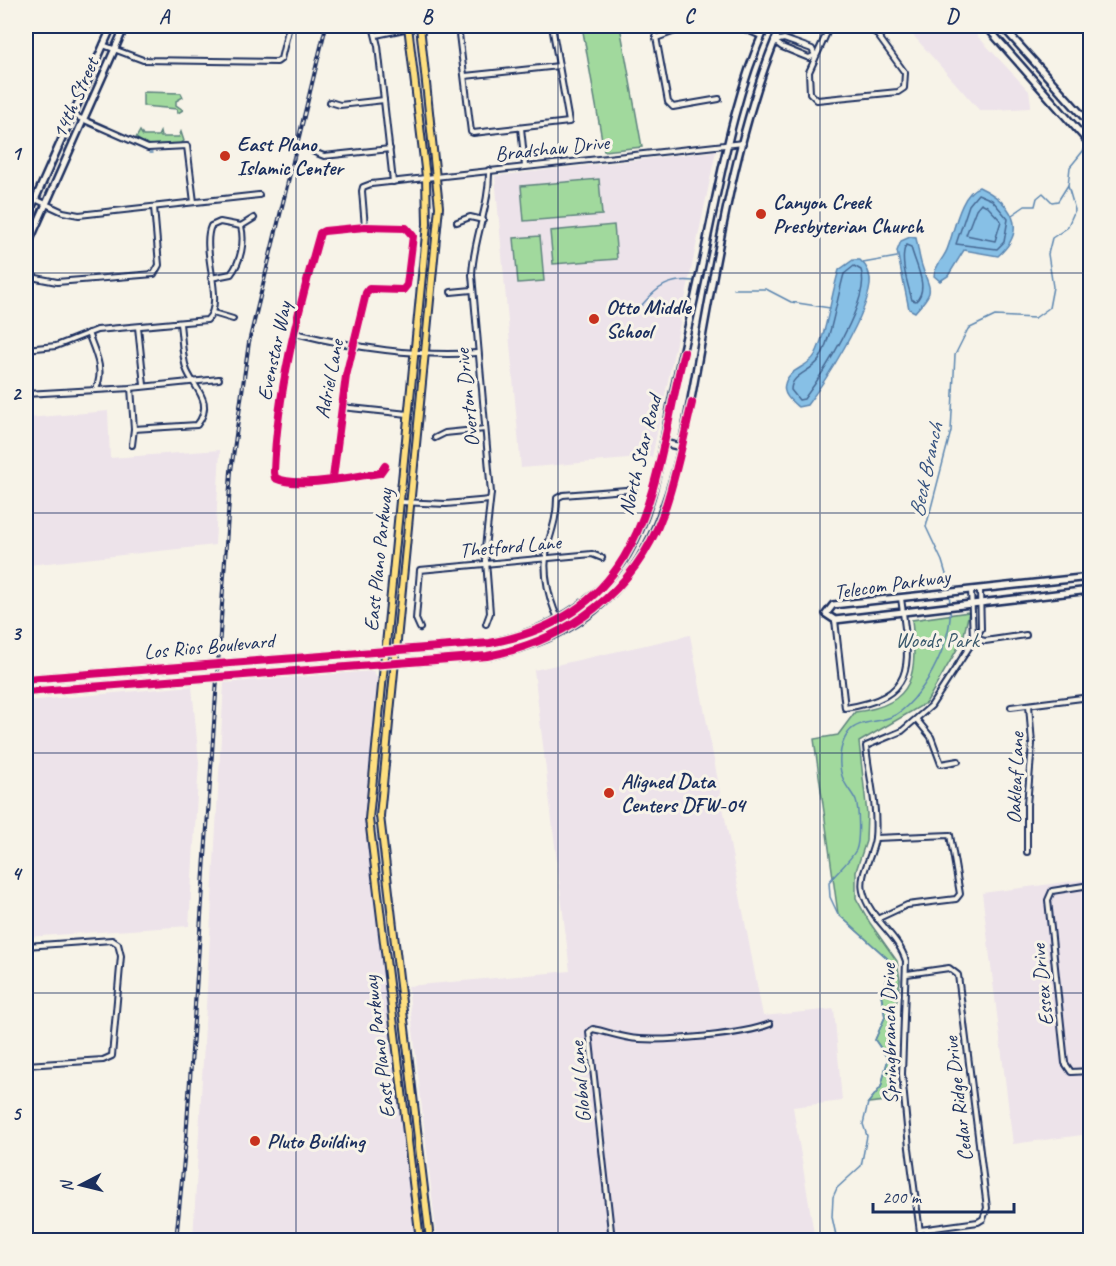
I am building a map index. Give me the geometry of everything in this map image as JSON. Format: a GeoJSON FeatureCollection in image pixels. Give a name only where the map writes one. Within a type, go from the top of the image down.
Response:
{"type":"FeatureCollection","features":[{"type":"Feature","properties":{"kind":"main road","name":"14th Street"},"geometry":{"type":"LineString","coordinates":[[26,220],[112,26]]}},
{"type":"Feature","properties":{"kind":"main road","name":"14th Street"},"geometry":{"type":"LineString","coordinates":[[26,249],[125,26]]}},
{"type":"Feature","properties":{"kind":"main road","name":"East Plano Parkway"},"geometry":{"type":"LineString","coordinates":[[420,26],[439,207],[380,816],[430,1240]]}},
{"type":"Feature","properties":{"kind":"main road","name":"North Star Road"},"geometry":{"type":"LineString","coordinates":[[396,650],[499,641],[527,634],[558,619],[600,587],[626,556],[651,500],[690,327],[727,145],[739,98],[766,26]]}},
{"type":"Feature","properties":{"kind":"main road","name":"North Star Road"},"geometry":{"type":"LineString","coordinates":[[384,663],[502,653],[539,642],[564,630],[604,600],[637,564],[663,516],[681,447],[744,143],[774,41],[781,26]]}},
{"type":"Feature","properties":{"kind":"main road"},"geometry":{"type":"LineString","coordinates":[[986,26],[1061,108],[1090,144]]}},
{"type":"Feature","properties":{"kind":"main road"},"geometry":{"type":"LineString","coordinates":[[1002,26],[1088,122]]}},
{"type":"Feature","properties":{"kind":"main road","name":"East Plano Parkway"},"geometry":{"type":"LineString","coordinates":[[408,27],[426,177],[427,224],[374,757],[370,838],[420,1240]]}},
{"type":"Feature","properties":{"kind":"main road"},"geometry":{"type":"LineString","coordinates":[[761,36],[774,41]]}},
{"type":"Feature","properties":{"kind":"main road"},"geometry":{"type":"LineString","coordinates":[[1061,108],[1070,100]]}},
{"type":"Feature","properties":{"kind":"main road"},"geometry":{"type":"LineString","coordinates":[[690,327],[703,333]]}},
{"type":"Feature","properties":{"kind":"main road"},"geometry":{"type":"LineString","coordinates":[[688,334],[703,333]]}},
{"type":"Feature","properties":{"kind":"main road"},"geometry":{"type":"LineString","coordinates":[[664,443],[681,447]]}},
{"type":"Feature","properties":{"kind":"main road","name":"Telecom Parkway"},"geometry":{"type":"LineString","coordinates":[[1090,577],[833,605],[826,614],[835,620],[1090,590]]}},
{"type":"Feature","properties":{"kind":"main road"},"geometry":{"type":"LineString","coordinates":[[392,579],[403,580]]}},
{"type":"Feature","properties":{"kind":"main road"},"geometry":{"type":"LineString","coordinates":[[499,641],[502,653]]}},
{"type":"Feature","properties":{"kind":"main road","name":"Los Rios Boulevard"},"geometry":{"type":"LineString","coordinates":[[26,679],[396,650]]}},
{"type":"Feature","properties":{"kind":"main road"},"geometry":{"type":"LineString","coordinates":[[296,657],[296,670]]}},
{"type":"Feature","properties":{"kind":"main road","name":"Los Rios Boulevard"},"geometry":{"type":"LineString","coordinates":[[26,692],[384,663]]}},
{"type":"Feature","properties":{"kind":"main road"},"geometry":{"type":"LineString","coordinates":[[131,671],[132,684]]}},
{"type":"Feature","properties":{"kind":"main road"},"geometry":{"type":"LineString","coordinates":[[66,675],[69,688]]}},
{"type":"Feature","properties":{"kind":"main road"},"geometry":{"type":"LineString","coordinates":[[374,757],[385,758]]}},
{"type":"Feature","properties":{"kind":"main road"},"geometry":{"type":"LineString","coordinates":[[370,838],[381,837]]}},
{"type":"Feature","properties":{"kind":"main road"},"geometry":{"type":"LineString","coordinates":[[381,920],[392,919]]}},
{"type":"Feature","properties":{"kind":"main road"},"geometry":{"type":"LineString","coordinates":[[391,1005],[403,1003]]}},
{"type":"Feature","properties":{"kind":"main road"},"geometry":{"type":"LineString","coordinates":[[409,1158],[420,1156]]}},
{"type":"Feature","properties":{"kind":"main road"},"geometry":{"type":"LineString","coordinates":[[418,1227],[428,1226]]}},
{"type":"Feature","properties":{"kind":"street"},"geometry":{"type":"LineString","coordinates":[[103,45],[143,60],[277,62],[281,59],[289,26]]}},
{"type":"Feature","properties":{"kind":"street"},"geometry":{"type":"LineString","coordinates":[[373,26],[376,35],[393,182]]}},
{"type":"Feature","properties":{"kind":"street"},"geometry":{"type":"LineString","coordinates":[[376,35],[420,26]]}},
{"type":"Feature","properties":{"kind":"street"},"geometry":{"type":"LineString","coordinates":[[458,26],[471,132],[569,122],[552,26]]}},
{"type":"Feature","properties":{"kind":"street"},"geometry":{"type":"LineString","coordinates":[[654,26],[668,102],[673,107],[719,99]]}},
{"type":"Feature","properties":{"kind":"street"},"geometry":{"type":"LineString","coordinates":[[656,38],[689,26]]}},
{"type":"Feature","properties":{"kind":"street"},"geometry":{"type":"LineString","coordinates":[[738,26],[761,36]]}},
{"type":"Feature","properties":{"kind":"street"},"geometry":{"type":"LineString","coordinates":[[830,26],[809,72],[810,93],[817,100],[898,92],[904,88],[905,73],[876,33],[863,26]]}},
{"type":"Feature","properties":{"kind":"street"},"geometry":{"type":"LineString","coordinates":[[774,41],[784,39],[812,50],[815,55]]}},
{"type":"Feature","properties":{"kind":"street"},"geometry":{"type":"LineString","coordinates":[[774,41],[782,47],[809,58],[815,55]]}},
{"type":"Feature","properties":{"kind":"street"},"geometry":{"type":"LineString","coordinates":[[465,76],[559,66]]}},
{"type":"Feature","properties":{"kind":"street"},"geometry":{"type":"LineString","coordinates":[[330,102],[340,105],[384,100]]}},
{"type":"Feature","properties":{"kind":"street"},"geometry":{"type":"LineString","coordinates":[[73,115],[148,148],[187,146],[194,202]]}},
{"type":"Feature","properties":{"kind":"street"},"geometry":{"type":"LineString","coordinates":[[521,128],[525,166]]}},
{"type":"Feature","properties":{"kind":"street","name":"Bradshaw Drive"},"geometry":{"type":"LineString","coordinates":[[364,227],[363,187],[437,175],[744,143]]}},
{"type":"Feature","properties":{"kind":"street"},"geometry":{"type":"LineString","coordinates":[[314,152],[324,156],[390,149]]}},
{"type":"Feature","properties":{"kind":"street","name":"Overton Drive"},"geometry":{"type":"LineString","coordinates":[[486,624],[490,613],[485,562],[490,500],[472,290],[473,252],[490,187],[489,170]]}},
{"type":"Feature","properties":{"kind":"street"},"geometry":{"type":"LineString","coordinates":[[35,199],[63,212],[79,215],[259,195]]}},
{"type":"Feature","properties":{"kind":"street"},"geometry":{"type":"LineString","coordinates":[[26,276],[57,282],[140,276],[158,271],[154,207]]}},
{"type":"Feature","properties":{"kind":"street"},"geometry":{"type":"LineString","coordinates":[[457,222],[470,217],[483,220]]}},
{"type":"Feature","properties":{"kind":"street"},"geometry":{"type":"LineString","coordinates":[[26,349],[56,346],[88,333],[207,320],[213,313],[208,237],[211,226],[220,222],[241,226],[254,218]]}},
{"type":"Feature","properties":{"kind":"street"},"geometry":{"type":"LineString","coordinates":[[211,278],[231,274],[235,268],[241,252],[241,226]]}},
{"type":"Feature","properties":{"kind":"street","name":"Adriel Lane"},"geometry":{"type":"LineString","coordinates":[[333,478],[341,406],[351,347],[366,293],[369,289],[403,290],[407,285],[413,236],[411,230],[393,227],[364,227]]}},
{"type":"Feature","properties":{"kind":"street","name":"Evenstar Way"},"geometry":{"type":"LineString","coordinates":[[333,478],[300,481],[275,478],[274,454],[280,403],[320,233],[364,227]]}},
{"type":"Feature","properties":{"kind":"street"},"geometry":{"type":"LineString","coordinates":[[451,292],[472,290]]}},
{"type":"Feature","properties":{"kind":"street"},"geometry":{"type":"LineString","coordinates":[[213,313],[233,319]]}},
{"type":"Feature","properties":{"kind":"street"},"geometry":{"type":"LineString","coordinates":[[134,429],[197,425],[202,416],[202,399],[195,381],[186,370],[180,324]]}},
{"type":"Feature","properties":{"kind":"street"},"geometry":{"type":"LineString","coordinates":[[138,327],[144,385]]}},
{"type":"Feature","properties":{"kind":"street"},"geometry":{"type":"LineString","coordinates":[[88,333],[98,360],[100,380],[96,389]]}},
{"type":"Feature","properties":{"kind":"street"},"geometry":{"type":"LineString","coordinates":[[295,333],[351,347],[425,355],[477,354]]}},
{"type":"Feature","properties":{"kind":"street"},"geometry":{"type":"LineString","coordinates":[[26,394],[131,388],[219,379]]}},
{"type":"Feature","properties":{"kind":"street"},"geometry":{"type":"LineString","coordinates":[[131,388],[134,429],[132,445]]}},
{"type":"Feature","properties":{"kind":"street"},"geometry":{"type":"LineString","coordinates":[[341,406],[408,414]]}},
{"type":"Feature","properties":{"kind":"street"},"geometry":{"type":"LineString","coordinates":[[435,438],[445,433],[485,429]]}},
{"type":"Feature","properties":{"kind":"street"},"geometry":{"type":"LineString","coordinates":[[333,478],[380,473],[385,466]]}},
{"type":"Feature","properties":{"kind":"street"},"geometry":{"type":"LineString","coordinates":[[564,630],[549,597],[546,558],[557,515],[557,498],[563,495],[626,490],[634,492]]}},
{"type":"Feature","properties":{"kind":"street"},"geometry":{"type":"LineString","coordinates":[[400,502],[490,500]]}},
{"type":"Feature","properties":{"kind":"street","name":"Thetford Lane"},"geometry":{"type":"LineString","coordinates":[[420,628],[416,619],[420,570],[485,562],[592,554],[602,558]]}},
{"type":"Feature","properties":{"kind":"street","name":"Springbranch Drive"},"geometry":{"type":"LineString","coordinates":[[921,1240],[902,1074],[902,1033],[908,974],[904,954],[877,919],[866,900],[862,884],[875,838],[873,798],[866,746],[902,730],[917,720],[931,706],[981,624],[980,589]]}},
{"type":"Feature","properties":{"kind":"street"},"geometry":{"type":"LineString","coordinates":[[971,590],[973,638],[985,641],[1026,635]]}},
{"type":"Feature","properties":{"kind":"street"},"geometry":{"type":"LineString","coordinates":[[835,620],[845,708],[876,702],[891,694],[901,681],[907,659],[901,598]]}},
{"type":"Feature","properties":{"kind":"street"},"geometry":{"type":"LineString","coordinates":[[972,623],[981,624]]}},
{"type":"Feature","properties":{"kind":"street"},"geometry":{"type":"LineString","coordinates":[[1011,707],[1090,697]]}},
{"type":"Feature","properties":{"kind":"street","name":"Oakleaf Lane"},"geometry":{"type":"LineString","coordinates":[[1027,852],[1027,805],[1032,736],[1029,705]]}},
{"type":"Feature","properties":{"kind":"street"},"geometry":{"type":"LineString","coordinates":[[917,720],[931,737],[941,764],[958,761]]}},
{"type":"Feature","properties":{"kind":"street"},"geometry":{"type":"LineString","coordinates":[[875,838],[950,835],[960,894],[958,899],[907,905],[877,919]]}},
{"type":"Feature","properties":{"kind":"street","name":"Essex Drive"},"geometry":{"type":"LineString","coordinates":[[1090,885],[1052,891],[1048,900],[1065,1063],[1068,1070],[1074,1073],[1090,1071]]}},
{"type":"Feature","properties":{"kind":"street"},"geometry":{"type":"LineString","coordinates":[[26,946],[104,940],[118,944],[122,956],[112,1056],[103,1060],[26,1065]]}},
{"type":"Feature","properties":{"kind":"street","name":"Cedar Ridge Drive"},"geometry":{"type":"LineString","coordinates":[[908,974],[949,968],[958,975],[987,1208],[983,1219],[920,1230]]}},
{"type":"Feature","properties":{"kind":"street","name":"Global Lane"},"geometry":{"type":"LineString","coordinates":[[612,1240],[589,1032],[593,1029],[639,1039],[725,1032],[770,1024]]}},
{"type":"Feature","properties":{"kind":"shaded area"},"geometry":{"type":"Polygon","coordinates":[[[905,26],[968,26],[1029,91],[1031,104],[1029,108],[980,111],[905,26]]]}},
{"type":"Feature","properties":{"kind":"shaded area","name":"Otto Middle School"},"geometry":{"type":"Polygon","coordinates":[[[716,151],[652,457],[521,468],[495,176],[716,151]]]}},
{"type":"Feature","properties":{"kind":"shaded area"},"geometry":{"type":"Polygon","coordinates":[[[108,411],[110,458],[220,450],[215,545],[29,565],[28,418],[108,411]]]}},
{"type":"Feature","properties":{"kind":"shaded area"},"geometry":{"type":"Polygon","coordinates":[[[690,635],[763,1016],[834,1009],[842,1101],[793,1107],[815,1240],[437,1240],[408,986],[570,971],[534,670],[690,635]]]}},
{"type":"Feature","properties":{"kind":"shaded area"},"geometry":{"type":"Polygon","coordinates":[[[373,671],[378,679],[367,831],[416,1240],[193,1240],[224,683],[373,671]]]}},
{"type":"Feature","properties":{"kind":"shaded area"},"geometry":{"type":"Polygon","coordinates":[[[192,686],[199,763],[189,926],[26,937],[26,701],[192,686]]]}},
{"type":"Feature","properties":{"kind":"shaded area"},"geometry":{"type":"Polygon","coordinates":[[[1090,879],[1090,1134],[1013,1144],[982,893],[1090,879]]]}},
{"type":"Feature","properties":{"kind":"green space"},"geometry":{"type":"Polygon","coordinates":[[[582,26],[620,26],[642,147],[604,151],[582,26]]]}},
{"type":"Feature","properties":{"kind":"green space"},"geometry":{"type":"Polygon","coordinates":[[[143,92],[181,93],[183,97],[176,101],[176,105],[183,110],[178,113],[177,109],[143,106],[143,92]]]}},
{"type":"Feature","properties":{"kind":"green space"},"geometry":{"type":"Polygon","coordinates":[[[140,131],[143,136],[158,136],[160,132],[161,137],[179,137],[181,132],[184,141],[167,147],[153,146],[136,138],[140,131]]]}},
{"type":"Feature","properties":{"kind":"green space"},"geometry":{"type":"Polygon","coordinates":[[[599,179],[602,215],[524,221],[521,186],[599,179]]]}},
{"type":"Feature","properties":{"kind":"green space"},"geometry":{"type":"Polygon","coordinates":[[[614,225],[617,259],[553,264],[550,231],[614,225]]]}},
{"type":"Feature","properties":{"kind":"green space"},"geometry":{"type":"Polygon","coordinates":[[[540,236],[544,281],[518,283],[514,238],[540,236]]]}},
{"type":"Feature","properties":{"kind":"green space","name":"Woods Park"},"geometry":{"type":"Polygon","coordinates":[[[969,612],[963,639],[926,703],[859,742],[867,814],[866,841],[856,871],[856,898],[870,923],[897,961],[900,980],[893,1023],[895,1100],[868,1103],[881,1087],[888,1059],[875,1040],[885,1017],[881,994],[890,973],[887,958],[838,914],[814,739],[838,735],[855,712],[891,702],[902,694],[913,670],[912,620],[969,612]]]}},
{"type":"Feature","properties":{"kind":"water"},"geometry":{"type":"Polygon","coordinates":[[[979,187],[1000,200],[1007,208],[1014,226],[1013,236],[1008,246],[998,256],[964,250],[948,276],[940,281],[934,276],[935,272],[947,251],[959,213],[967,196],[979,187]]]}},
{"type":"Feature","properties":{"kind":"water"},"geometry":{"type":"Polygon","coordinates":[[[910,237],[916,238],[929,286],[929,294],[915,312],[909,309],[897,251],[901,241],[910,237]]]}},
{"type":"Feature","properties":{"kind":"water"},"geometry":{"type":"Polygon","coordinates":[[[853,260],[860,260],[867,268],[870,285],[867,298],[854,330],[825,380],[807,405],[798,407],[786,394],[785,384],[794,371],[808,363],[815,355],[823,336],[839,270],[853,260]]]}},
{"type":"Feature","properties":{"kind":"waterway","name":"Beck Branch"},"geometry":{"type":"LineString","coordinates":[[950,604],[948,581],[942,561],[926,527],[951,431],[955,355],[968,329],[995,316],[1035,318],[1049,308],[1053,287],[1048,254],[1052,238],[1067,228],[1075,210],[1068,186],[1070,167],[1088,145]]}},
{"type":"Feature","properties":{"kind":"waterway"},"geometry":{"type":"LineString","coordinates":[[1012,215],[1025,206],[1035,206],[1037,198],[1043,193],[1052,202],[1058,201],[1068,185]]}},
{"type":"Feature","properties":{"kind":"waterway"},"geometry":{"type":"LineString","coordinates":[[863,263],[897,257]]}},
{"type":"Feature","properties":{"kind":"waterway"},"geometry":{"type":"LineString","coordinates":[[642,305],[653,293],[665,285],[685,280],[694,281]]}},
{"type":"Feature","properties":{"kind":"waterway"},"geometry":{"type":"LineString","coordinates":[[734,289],[766,289],[791,302],[830,308]]}},
{"type":"Feature","properties":{"kind":"waterway","name":"Beck Branch"},"geometry":{"type":"LineString","coordinates":[[837,1240],[832,1217],[833,1197],[837,1188],[861,1166],[867,1136],[863,1124],[868,1103],[881,1087],[888,1059],[875,1040],[885,1017],[881,994],[890,973],[887,958],[838,914],[830,897],[829,882],[856,850],[858,840],[857,805],[842,775],[841,750],[845,738],[852,729],[862,724],[891,717],[902,710],[924,686],[941,654],[950,622],[950,609]]}},
{"type":"Feature","properties":{"kind":"railway"},"geometry":{"type":"LineString","coordinates":[[176,1240],[186,1139],[231,471],[249,342],[326,26]]}},
{"type":"Feature","properties":{"kind":"cycle path"},"geometry":{"type":"LineString","coordinates":[[333,478],[346,376],[366,293],[369,289],[403,290],[407,285],[413,236],[406,228],[365,227],[324,231],[320,233],[304,292],[284,381],[276,442],[275,478],[298,482],[326,481],[380,473],[385,466]]}},
{"type":"Feature","properties":{"kind":"cycle path"},"geometry":{"type":"LineString","coordinates":[[26,679],[490,643],[544,627],[584,603],[614,572],[636,535],[651,493],[663,448],[684,352]]}},
{"type":"Feature","properties":{"kind":"cycle path"},"geometry":{"type":"LineString","coordinates":[[26,692],[487,656],[516,649],[544,638],[570,625],[616,589],[635,567],[651,542],[672,487],[692,403]]}},
{"type":"Feature","properties":{"kind":"place","name":"East Plano Islamic Center"},"geometry":{"type":"Point","coordinates":[225,156]}},
{"type":"Feature","properties":{"kind":"place","name":"Canyon Creek Presbyterian Church"},"geometry":{"type":"Point","coordinates":[761,214]}},
{"type":"Feature","properties":{"kind":"place","name":"Otto Middle School"},"geometry":{"type":"Point","coordinates":[594,319]}},
{"type":"Feature","properties":{"kind":"place","name":"Aligned Data Centers DFW-04"},"geometry":{"type":"Point","coordinates":[609,793]}},
{"type":"Feature","properties":{"kind":"place","name":"Pluto Building"},"geometry":{"type":"Point","coordinates":[255,1141]}}]}
